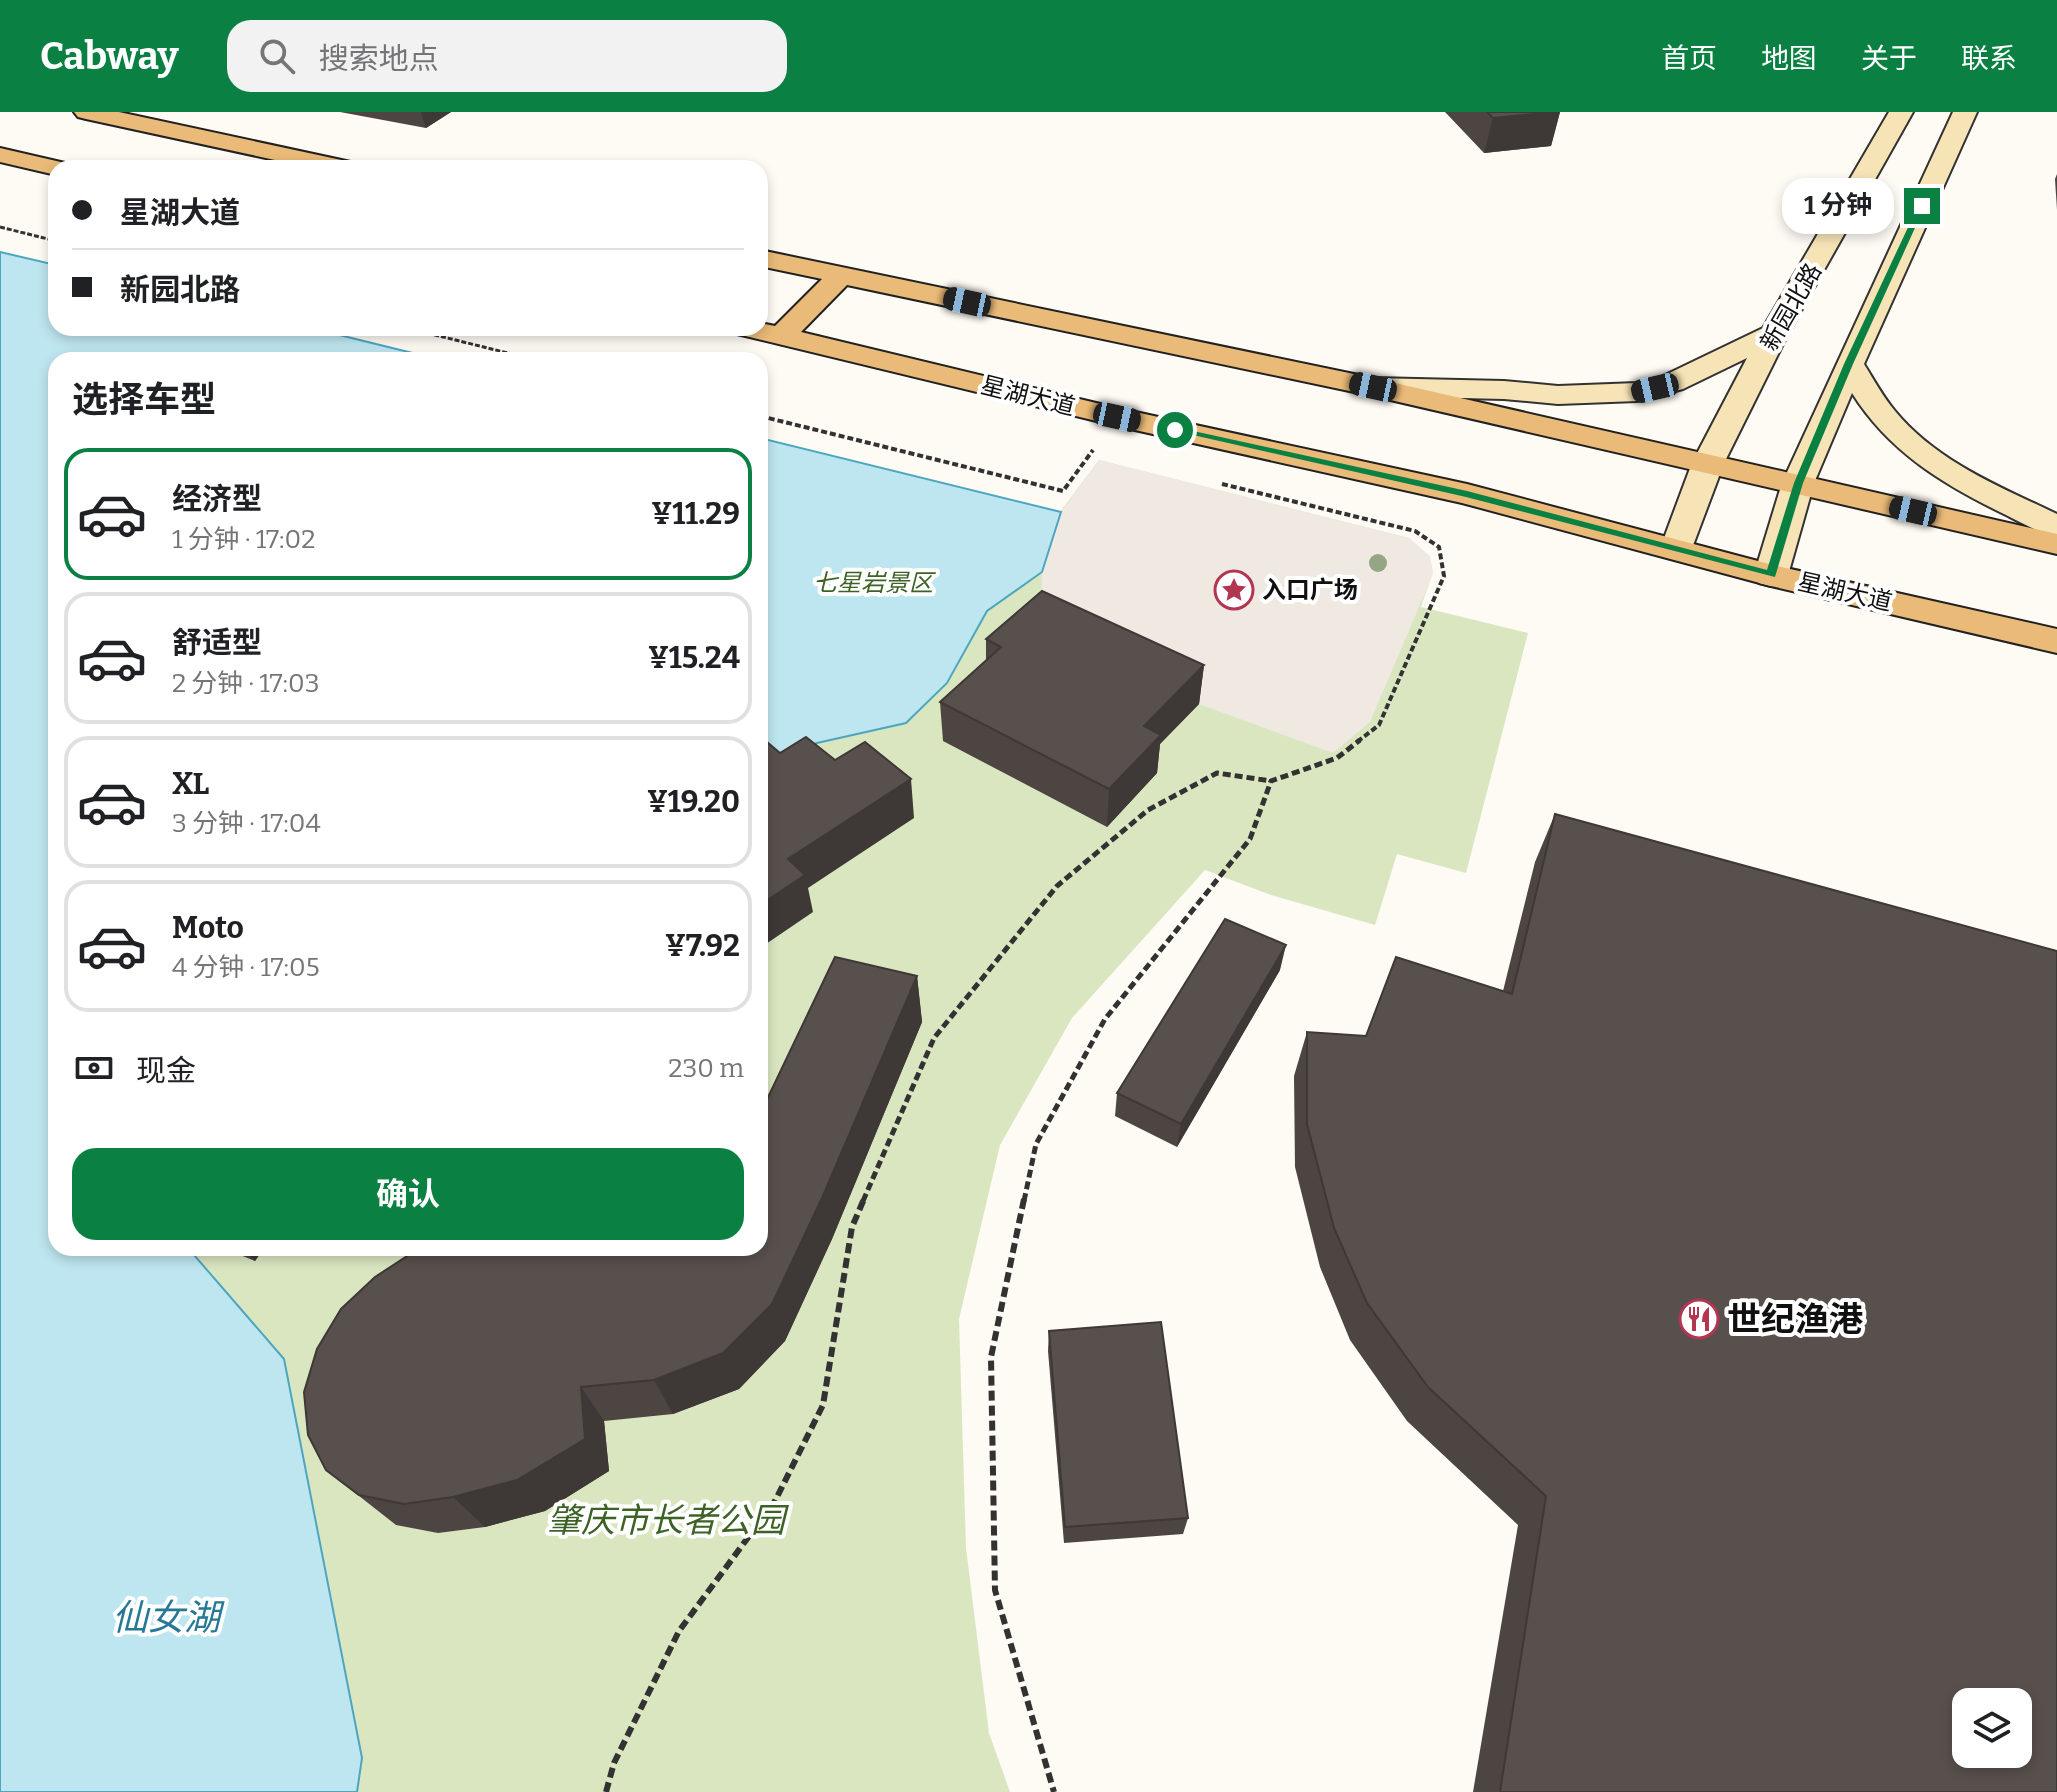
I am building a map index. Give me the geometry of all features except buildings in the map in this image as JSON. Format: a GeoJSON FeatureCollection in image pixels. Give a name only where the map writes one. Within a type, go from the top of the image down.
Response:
{"type":"FeatureCollection","features":[{"type":"Feature","properties":{"kind":"main road"},"geometry":{"type":"LineString","coordinates":[[86,112],[309,160]]}},
{"type":"Feature","properties":{"kind":"main road","name":"新园北路"},"geometry":{"type":"LineString","coordinates":[[1771,575],[1798,483],[1849,364],[1901,112]]}},
{"type":"Feature","properties":{"kind":"main road","name":"新园北路"},"geometry":{"type":"LineString","coordinates":[[1677,549],[1708,463],[1774,334],[1876,228],[1965,112]]}},
{"type":"Feature","properties":{"kind":"main road"},"geometry":{"type":"LineString","coordinates":[[0,155],[48,166]]}},
{"type":"Feature","properties":{"kind":"main road"},"geometry":{"type":"LineString","coordinates":[[768,260],[1373,387],[2057,544]]}},
{"type":"Feature","properties":{"kind":"main road"},"geometry":{"type":"LineString","coordinates":[[781,336],[841,275]]}},
{"type":"Feature","properties":{"kind":"main road","name":"星湖大道"},"geometry":{"type":"LineString","coordinates":[[768,333],[1117,417],[1467,494],[1771,575],[2057,641]]}},
{"type":"Feature","properties":{"kind":"main road"},"geometry":{"type":"LineString","coordinates":[[1373,387],[1504,390],[1558,395],[1637,392],[1672,383],[1774,334]]}},
{"type":"Feature","properties":{"kind":"main road"},"geometry":{"type":"LineString","coordinates":[[1849,364],[1885,418],[1917,449],[1953,474],[2057,527]]}},
{"type":"Feature","properties":{"kind":"path"},"geometry":{"type":"LineString","coordinates":[[0,227],[48,239]]}},
{"type":"Feature","properties":{"kind":"path"},"geometry":{"type":"LineString","coordinates":[[439,336],[504,352]]}},
{"type":"Feature","properties":{"kind":"path"},"geometry":{"type":"LineString","coordinates":[[768,418],[1063,491]]}},
{"type":"Feature","properties":{"kind":"path"},"geometry":{"type":"LineString","coordinates":[[1091,452],[1106,456]]}},
{"type":"Feature","properties":{"kind":"path"},"geometry":{"type":"LineString","coordinates":[[606,1792],[614,1763],[679,1631],[775,1501],[823,1405],[852,1227],[934,1038],[1057,886],[1148,810],[1217,773],[1271,781],[1337,758],[1379,725],[1444,576],[1439,547],[1415,531],[1214,482]]}},
{"type":"Feature","properties":{"kind":"path"},"geometry":{"type":"LineString","coordinates":[[1054,1792],[995,1590],[991,1357],[1036,1144],[1105,1019],[1250,839],[1271,781]]}},
{"type":"Feature","properties":{"kind":"green space","name":"肇庆市长者公园"},"geometry":{"type":"Polygon","coordinates":[[[0,252],[48,263],[48,336],[344,336],[408,352],[48,352],[48,1256],[768,1256],[768,440],[1060,512],[1099,460],[1409,538],[1431,563],[1431,576],[1421,607],[1528,633],[1466,873],[1397,854],[1375,925],[1271,895],[1205,870],[1072,1018],[1000,1145],[959,1319],[966,1548],[989,1733],[1010,1792],[0,1792],[0,252]]]}},
{"type":"Feature","properties":{"kind":"shaded area","name":"入口广场"},"geometry":{"type":"Polygon","coordinates":[[[1099,460],[1409,538],[1430,556],[1433,574],[1370,722],[1333,753],[1199,704],[1041,630],[1042,572],[1061,512],[1099,460]]]}},
{"type":"Feature","properties":{"kind":"water","name":"仙女湖"},"geometry":{"type":"Polygon","coordinates":[[[0,252],[48,263],[48,336],[344,336],[408,352],[48,352],[48,1256],[195,1256],[284,1359],[362,1758],[357,1792],[0,1792],[0,252]]]}},
{"type":"Feature","properties":{"kind":"water","name":"七星岩景区"},"geometry":{"type":"Polygon","coordinates":[[[768,440],[1061,512],[1042,572],[987,611],[947,683],[906,723],[817,743],[768,763],[768,440]]]}},
{"type":"Feature","properties":{"kind":"place","name":"入口广场"},"geometry":{"type":"Point","coordinates":[1234,590]}},
{"type":"Feature","properties":{"kind":"place","name":"世纪渔港"},"geometry":{"type":"Point","coordinates":[1699,1319]}},
{"type":"Feature","properties":{"kind":"route"},"geometry":{"type":"LineString","coordinates":[[1175,430],[1467,494],[1771,575],[1798,483],[1922,206]]}}]}
